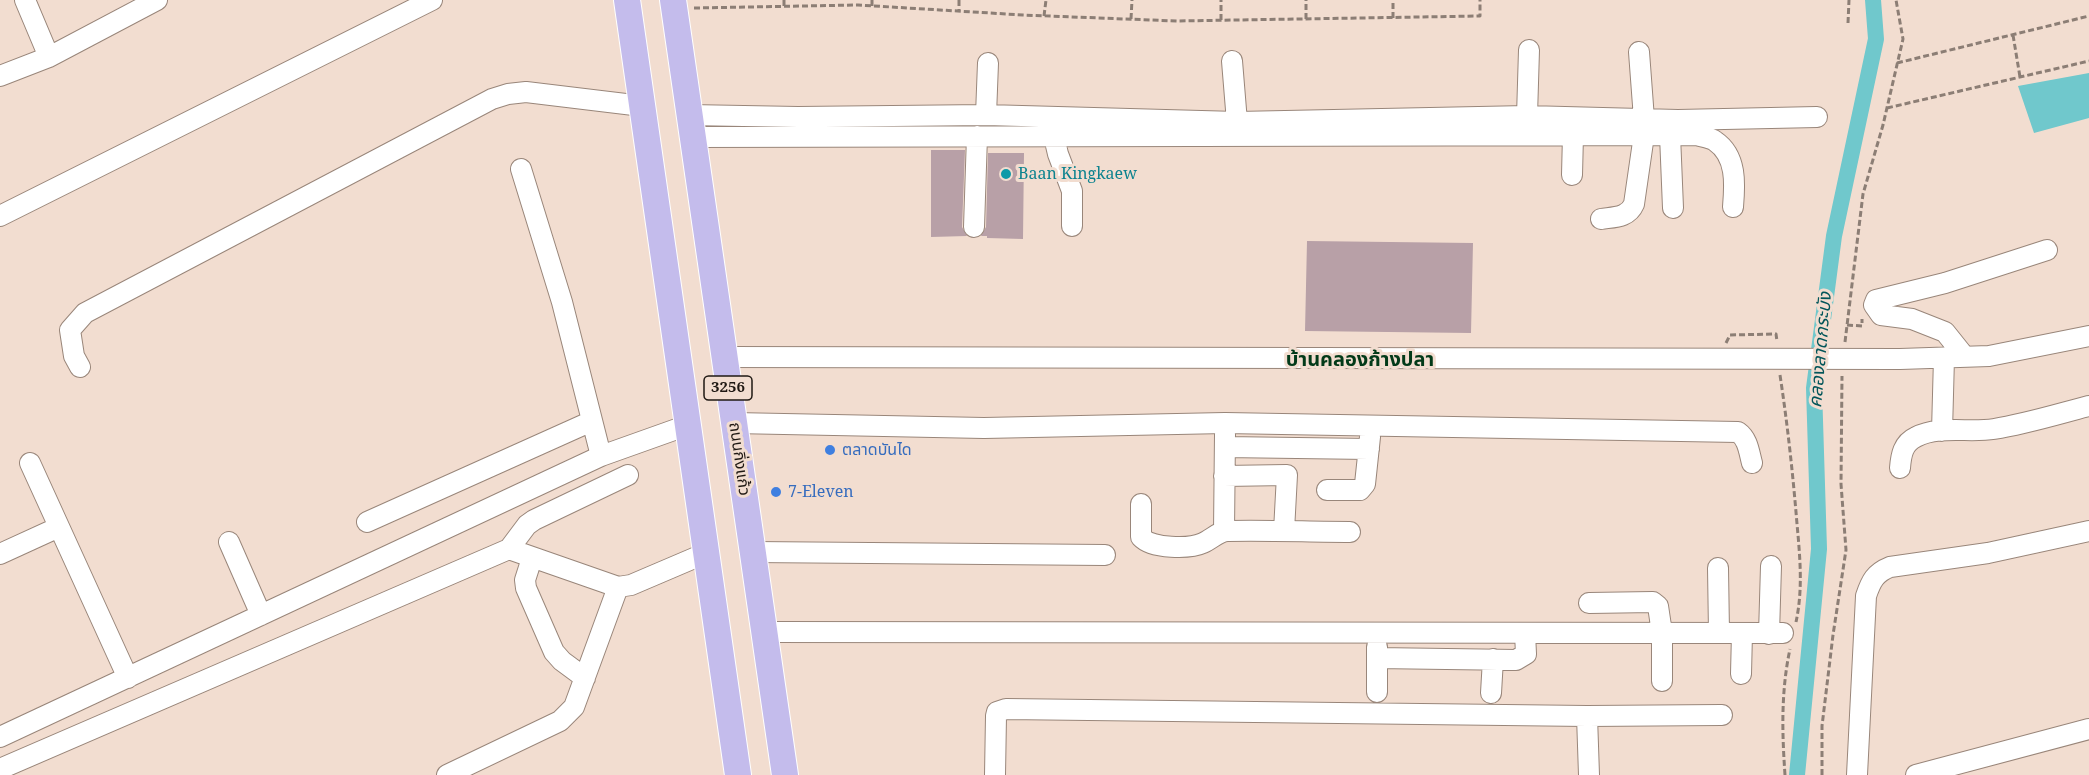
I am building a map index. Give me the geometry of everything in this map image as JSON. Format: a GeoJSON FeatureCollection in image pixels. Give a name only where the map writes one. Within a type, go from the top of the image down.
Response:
{"type":"FeatureCollection","features":[{"type":"Feature","properties":{"kind":"main road","name":"3256"},"geometry":{"type":"LineString","coordinates":[[627,0],[738,775]]}},
{"type":"Feature","properties":{"kind":"main road","name":"ถนนกิ่งแก้ว"},"geometry":{"type":"LineString","coordinates":[[674,4],[785,775]]}},
{"type":"Feature","properties":{"kind":"street"},"geometry":{"type":"LineString","coordinates":[[25,0],[49,57]]}},
{"type":"Feature","properties":{"kind":"street"},"geometry":{"type":"LineString","coordinates":[[0,76],[49,57],[157,0]]}},
{"type":"Feature","properties":{"kind":"street"},"geometry":{"type":"LineString","coordinates":[[0,216],[432,0]]}},
{"type":"Feature","properties":{"kind":"street"},"geometry":{"type":"LineString","coordinates":[[1527,116],[1529,50]]}},
{"type":"Feature","properties":{"kind":"street"},"geometry":{"type":"LineString","coordinates":[[1601,219],[1625,216],[1632,210],[1634,204],[1644,127],[1639,52]]}},
{"type":"Feature","properties":{"kind":"street"},"geometry":{"type":"LineString","coordinates":[[1232,61],[1237,122]]}},
{"type":"Feature","properties":{"kind":"street"},"geometry":{"type":"LineString","coordinates":[[986,115],[988,63]]}},
{"type":"Feature","properties":{"kind":"street"},"geometry":{"type":"LineString","coordinates":[[80,366],[74,356],[70,330],[86,313],[492,99],[526,92],[642,106]]}},
{"type":"Feature","properties":{"kind":"street"},"geometry":{"type":"LineString","coordinates":[[691,126],[798,117],[986,115],[1237,122],[1527,116],[1644,127],[1670,135],[1697,135],[1715,141],[1728,155],[1733,168],[1735,181],[1733,207]]}},
{"type":"Feature","properties":{"kind":"street"},"geometry":{"type":"LineString","coordinates":[[691,126],[1054,137],[1573,135],[1644,127],[1817,117]]}},
{"type":"Feature","properties":{"kind":"street"},"geometry":{"type":"LineString","coordinates":[[1572,174],[1573,135]]}},
{"type":"Feature","properties":{"kind":"street"},"geometry":{"type":"LineString","coordinates":[[1670,135],[1673,208]]}},
{"type":"Feature","properties":{"kind":"street"},"geometry":{"type":"LineString","coordinates":[[974,227],[977,136]]}},
{"type":"Feature","properties":{"kind":"street"},"geometry":{"type":"LineString","coordinates":[[1054,137],[1072,190],[1072,226]]}},
{"type":"Feature","properties":{"kind":"street"},"geometry":{"type":"LineString","coordinates":[[521,169],[562,302],[601,456]]}},
{"type":"Feature","properties":{"kind":"street"},"geometry":{"type":"LineString","coordinates":[[1965,357],[1945,332],[1912,319],[1881,315],[1874,305],[1875,300],[1945,283],[2048,250]]}},
{"type":"Feature","properties":{"kind":"street"},"geometry":{"type":"LineString","coordinates":[[724,357],[1717,360],[1944,358],[1989,356],[2089,336]]}},
{"type":"Feature","properties":{"kind":"street"},"geometry":{"type":"LineString","coordinates":[[1942,431],[1944,358]]}},
{"type":"Feature","properties":{"kind":"street"},"geometry":{"type":"LineString","coordinates":[[1900,468],[1901,453],[1906,444],[1916,436],[1942,431],[1992,430],[2089,406]]}},
{"type":"Feature","properties":{"kind":"street"},"geometry":{"type":"LineString","coordinates":[[367,522],[592,421]]}},
{"type":"Feature","properties":{"kind":"street"},"geometry":{"type":"LineString","coordinates":[[734,423],[984,428],[1225,423],[1738,432],[1744,436],[1752,463]]}},
{"type":"Feature","properties":{"kind":"street"},"geometry":{"type":"LineString","coordinates":[[1224,531],[1225,423]]}},
{"type":"Feature","properties":{"kind":"street"},"geometry":{"type":"LineString","coordinates":[[0,737],[601,456],[688,425]]}},
{"type":"Feature","properties":{"kind":"street"},"geometry":{"type":"LineString","coordinates":[[1327,490],[1360,490],[1365,484],[1372,425]]}},
{"type":"Feature","properties":{"kind":"street"},"geometry":{"type":"LineString","coordinates":[[1224,447],[1369,449]]}},
{"type":"Feature","properties":{"kind":"street"},"geometry":{"type":"LineString","coordinates":[[30,463],[128,678]]}},
{"type":"Feature","properties":{"kind":"street"},"geometry":{"type":"LineString","coordinates":[[0,769],[509,549],[526,525],[534,520],[628,475]]}},
{"type":"Feature","properties":{"kind":"street"},"geometry":{"type":"LineString","coordinates":[[1224,476],[1287,475],[1284,531]]}},
{"type":"Feature","properties":{"kind":"street"},"geometry":{"type":"LineString","coordinates":[[1141,504],[1141,537],[1145,542],[1156,546],[1191,547],[1202,544],[1224,531],[1350,532]]}},
{"type":"Feature","properties":{"kind":"street"},"geometry":{"type":"LineString","coordinates":[[0,554],[59,527]]}},
{"type":"Feature","properties":{"kind":"street"},"geometry":{"type":"LineString","coordinates":[[1857,775],[1866,596],[1870,582],[1878,572],[1899,565],[1988,553],[2089,531]]}},
{"type":"Feature","properties":{"kind":"street"},"geometry":{"type":"LineString","coordinates":[[229,542],[261,615]]}},
{"type":"Feature","properties":{"kind":"street"},"geometry":{"type":"LineString","coordinates":[[509,549],[618,587],[631,585],[706,553]]}},
{"type":"Feature","properties":{"kind":"street"},"geometry":{"type":"LineString","coordinates":[[753,552],[1105,555]]}},
{"type":"Feature","properties":{"kind":"street"},"geometry":{"type":"LineString","coordinates":[[532,558],[525,580],[526,588],[554,652],[585,678]]}},
{"type":"Feature","properties":{"kind":"street"},"geometry":{"type":"LineString","coordinates":[[764,632],[1785,634],[1771,566]]}},
{"type":"Feature","properties":{"kind":"street"},"geometry":{"type":"LineString","coordinates":[[1718,568],[1719,633]]}},
{"type":"Feature","properties":{"kind":"street"},"geometry":{"type":"LineString","coordinates":[[447,775],[560,721],[574,707],[618,587]]}},
{"type":"Feature","properties":{"kind":"street"},"geometry":{"type":"LineString","coordinates":[[1589,603],[1653,602],[1658,606],[1662,633],[1662,681]]}},
{"type":"Feature","properties":{"kind":"street"},"geometry":{"type":"LineString","coordinates":[[1377,633],[1377,692]]}},
{"type":"Feature","properties":{"kind":"street"},"geometry":{"type":"LineString","coordinates":[[1377,658],[1516,660],[1526,654],[1526,633]]}},
{"type":"Feature","properties":{"kind":"street"},"geometry":{"type":"LineString","coordinates":[[1741,674],[1742,633]]}},
{"type":"Feature","properties":{"kind":"street"},"geometry":{"type":"LineString","coordinates":[[1491,693],[1493,659]]}},
{"type":"Feature","properties":{"kind":"street"},"geometry":{"type":"LineString","coordinates":[[995,775],[996,717],[1001,710],[1006,709],[1587,716],[1722,715]]}},
{"type":"Feature","properties":{"kind":"street"},"geometry":{"type":"LineString","coordinates":[[1587,716],[1589,775]]}},
{"type":"Feature","properties":{"kind":"street"},"geometry":{"type":"LineString","coordinates":[[1916,775],[2089,729]]}},
{"type":"Feature","properties":{"kind":"path"},"geometry":{"type":"LineString","coordinates":[[784,0],[784,7]]}},
{"type":"Feature","properties":{"kind":"path"},"geometry":{"type":"LineString","coordinates":[[872,0],[872,6]]}},
{"type":"Feature","properties":{"kind":"path"},"geometry":{"type":"LineString","coordinates":[[959,0],[959,11]]}},
{"type":"Feature","properties":{"kind":"path"},"geometry":{"type":"LineString","coordinates":[[1044,16],[1046,0]]}},
{"type":"Feature","properties":{"kind":"path"},"geometry":{"type":"LineString","coordinates":[[1131,19],[1132,0]]}},
{"type":"Feature","properties":{"kind":"path"},"geometry":{"type":"LineString","coordinates":[[1221,0],[1221,20]]}},
{"type":"Feature","properties":{"kind":"path"},"geometry":{"type":"LineString","coordinates":[[1306,0],[1306,19]]}},
{"type":"Feature","properties":{"kind":"path"},"geometry":{"type":"LineString","coordinates":[[1393,0],[1393,18]]}},
{"type":"Feature","properties":{"kind":"path"},"geometry":{"type":"LineString","coordinates":[[674,4],[784,7],[872,6],[1044,16],[1221,20],[1480,16],[1480,0]]}},
{"type":"Feature","properties":{"kind":"path"},"geometry":{"type":"LineString","coordinates":[[1848,22],[1849,0]]}},
{"type":"Feature","properties":{"kind":"path"},"geometry":{"type":"LineString","coordinates":[[1845,345],[1863,194],[1903,39],[1896,0]]}},
{"type":"Feature","properties":{"kind":"path"},"geometry":{"type":"LineString","coordinates":[[1897,63],[2089,16]]}},
{"type":"Feature","properties":{"kind":"path"},"geometry":{"type":"LineString","coordinates":[[2013,35],[2020,77]]}},
{"type":"Feature","properties":{"kind":"path"},"geometry":{"type":"LineString","coordinates":[[1887,108],[2089,61]]}},
{"type":"Feature","properties":{"kind":"path"},"geometry":{"type":"LineString","coordinates":[[1847,325],[1862,326],[1863,310]]}},
{"type":"Feature","properties":{"kind":"path"},"geometry":{"type":"LineString","coordinates":[[1717,360],[1730,335],[1776,334],[1777,344]]}},
{"type":"Feature","properties":{"kind":"path"},"geometry":{"type":"LineString","coordinates":[[1822,775],[1822,726],[1846,550],[1841,484],[1843,366]]}},
{"type":"Feature","properties":{"kind":"path"},"geometry":{"type":"LineString","coordinates":[[1780,374],[1790,442],[1802,579],[1800,602],[1785,634],[1782,721],[1785,775]]}},
{"type":"Feature","properties":{"kind":"water"},"geometry":{"type":"Polygon","coordinates":[[[2089,73],[2089,118],[2034,133],[2018,86],[2089,73]]]}},
{"type":"Feature","properties":{"kind":"building"},"geometry":{"type":"Polygon","coordinates":[[[931,150],[965,150],[962,227],[967,236],[931,237],[931,150]]]}},
{"type":"Feature","properties":{"kind":"building"},"geometry":{"type":"Polygon","coordinates":[[[988,153],[1024,153],[1023,239],[981,236],[986,227],[988,153]]]}},
{"type":"Feature","properties":{"kind":"building"},"geometry":{"type":"Polygon","coordinates":[[[1307,241],[1473,243],[1471,333],[1305,331],[1307,241]]]}},
{"type":"Feature","properties":{"kind":"waterway","name":"คลองลาดกระบัง"},"geometry":{"type":"LineString","coordinates":[[1797,775],[1819,549],[1814,388],[1834,236],[1876,39],[1873,0]]}},
{"type":"Feature","properties":{"kind":"place","name":"Baan Kingkaew"},"geometry":{"type":"Point","coordinates":[1006,174]}},
{"type":"Feature","properties":{"kind":"place","name":"ตลาดบันได"},"geometry":{"type":"Point","coordinates":[830,450]}},
{"type":"Feature","properties":{"kind":"place","name":"7-Eleven"},"geometry":{"type":"Point","coordinates":[776,492]}},
{"type":"Feature","properties":{"kind":"district","name":"บ้านคลองก้างปลา"},"geometry":{"type":"Point","coordinates":[1360,360]}}]}
